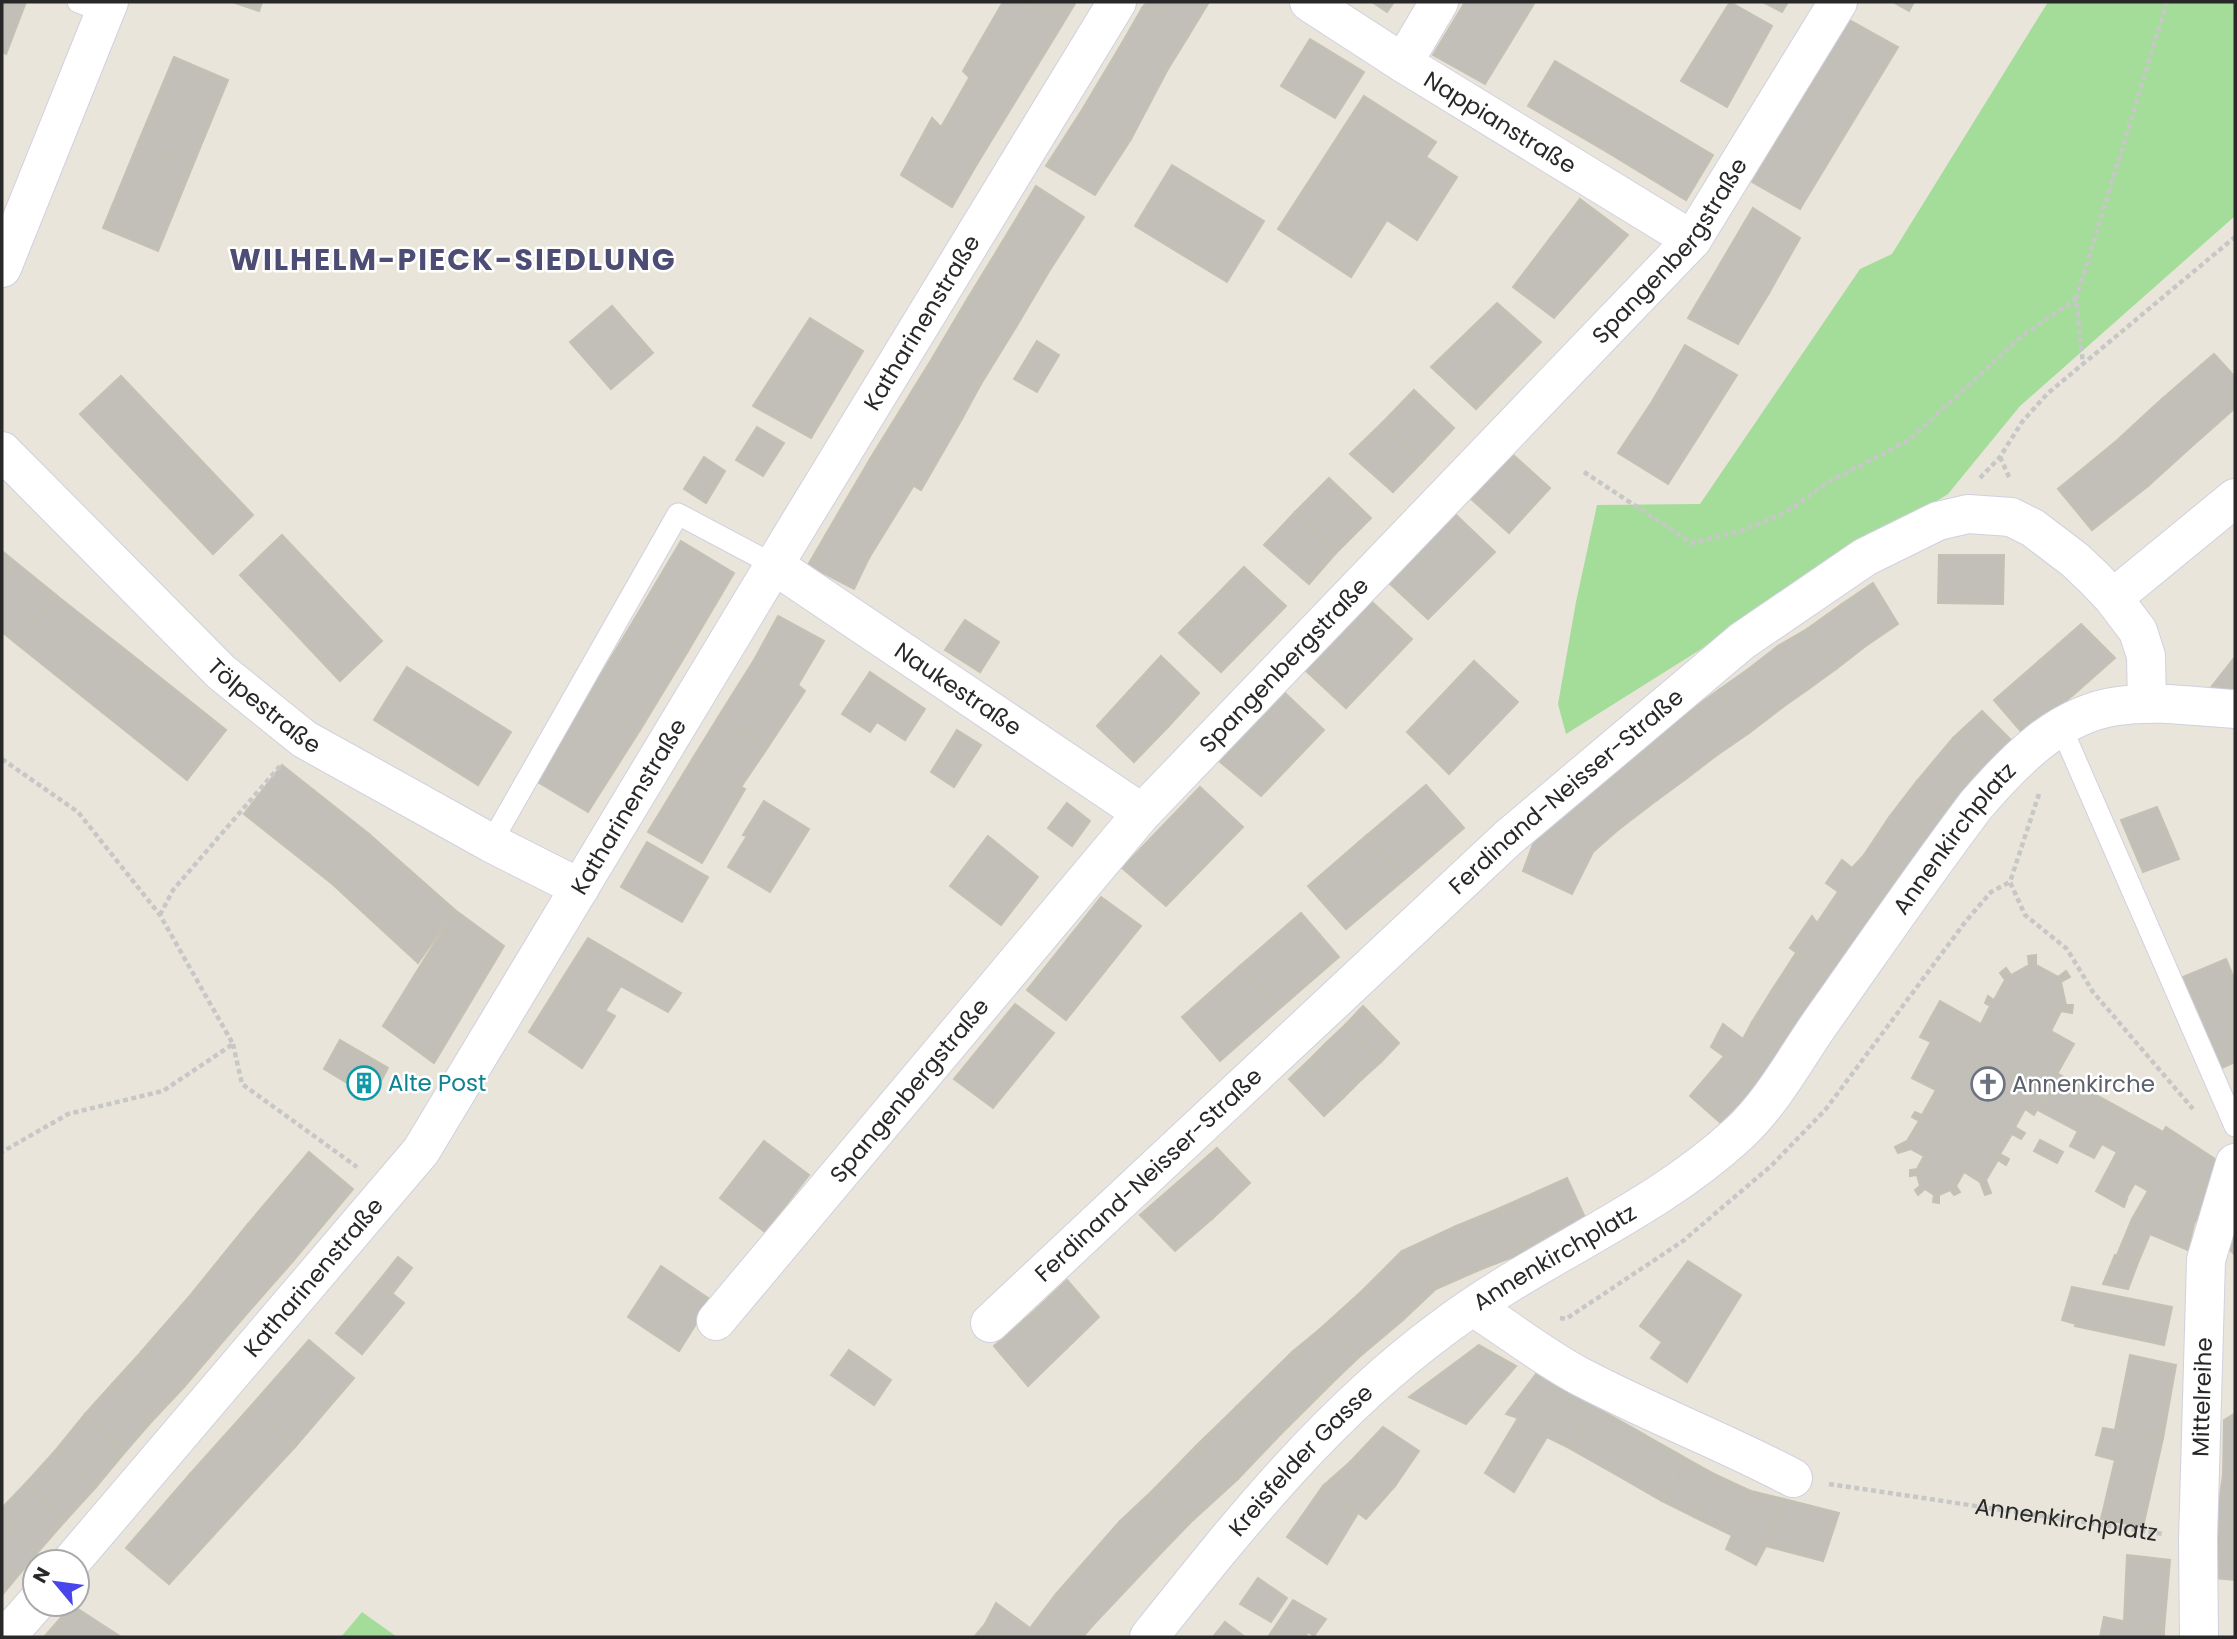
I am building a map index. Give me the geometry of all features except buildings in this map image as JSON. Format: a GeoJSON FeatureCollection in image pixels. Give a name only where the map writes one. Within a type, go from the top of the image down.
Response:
{"type":"FeatureCollection","features":[{"type":"Feature","properties":{"kind":"street","name":"Katharinenstraße"},"geometry":{"type":"LineString","coordinates":[[83,1548],[421,1151],[1117,2]]}},
{"type":"Feature","properties":{"kind":"street","name":"Nappianstraße"},"geometry":{"type":"LineString","coordinates":[[1309,2],[1692,240]]}},
{"type":"Feature","properties":{"kind":"street"},"geometry":{"type":"LineString","coordinates":[[1404,62],[1439,2]]}},
{"type":"Feature","properties":{"kind":"street","name":"Spangenbergstraße"},"geometry":{"type":"LineString","coordinates":[[716,1321],[1142,813],[1692,240],[1838,2]]}},
{"type":"Feature","properties":{"kind":"street"},"geometry":{"type":"LineString","coordinates":[[2,268],[97,5]]}},
{"type":"Feature","properties":{"kind":"street","name":"Tölpestraße"},"geometry":{"type":"LineString","coordinates":[[2,451],[221,673],[304,739],[491,843],[580,888]]}},
{"type":"Feature","properties":{"kind":"street"},"geometry":{"type":"LineString","coordinates":[[2113,598],[2235,498]]}},
{"type":"Feature","properties":{"kind":"street","name":"Ferdinand-Neisser-Straße"},"geometry":{"type":"LineString","coordinates":[[990,1323],[1508,838],[1742,642],[1865,558],[1938,521],[1968,514],[2011,517],[2033,528],[2075,560],[2113,598],[2138,631],[2144,643],[2147,704]]}},
{"type":"Feature","properties":{"kind":"street","name":"Naukestraße"},"geometry":{"type":"LineString","coordinates":[[774,565],[1142,813]]}},
{"type":"Feature","properties":{"kind":"street","name":"Annenkirchplatz"},"geometry":{"type":"LineString","coordinates":[[1793,1478],[1583,1378],[1473,1307],[1687,1175],[1742,1131],[1780,1082],[1976,805],[2010,767],[2061,727],[2084,715],[2116,706],[2147,704],[2235,709]]}},
{"type":"Feature","properties":{"kind":"street","name":"Mittelreihe"},"geometry":{"type":"LineString","coordinates":[[2199,1637],[2198,1540],[2206,1260],[2235,1163]]}},
{"type":"Feature","properties":{"kind":"street","name":"Kreisfelder Gasse"},"geometry":{"type":"LineString","coordinates":[[1149,1637],[1244,1518],[1326,1427],[1376,1381],[1473,1307]]}},
{"type":"Feature","properties":{"kind":"street"},"geometry":{"type":"LineString","coordinates":[[6,1637],[23,1618]]}},
{"type":"Feature","properties":{"kind":"lane"},"geometry":{"type":"LineString","coordinates":[[491,843],[678,514],[774,565]]}},
{"type":"Feature","properties":{"kind":"lane"},"geometry":{"type":"LineString","coordinates":[[2061,727],[2235,1126]]}},
{"type":"Feature","properties":{"kind":"path"},"geometry":{"type":"LineString","coordinates":[[2083,363],[2076,299],[2167,2]]}},
{"type":"Feature","properties":{"kind":"path"},"geometry":{"type":"LineString","coordinates":[[2000,457],[2022,422],[2039,402],[2235,237]]}},
{"type":"Feature","properties":{"kind":"path"},"geometry":{"type":"LineString","coordinates":[[1584,472],[1692,543],[1741,531],[1784,513],[1830,481],[1909,440],[2023,335],[2076,299]]}},
{"type":"Feature","properties":{"kind":"path"},"geometry":{"type":"LineString","coordinates":[[160,915],[173,890],[304,739]]}},
{"type":"Feature","properties":{"kind":"path"},"geometry":{"type":"LineString","coordinates":[[2,759],[78,812],[160,915],[233,1044],[242,1083],[389,1190]]}},
{"type":"Feature","properties":{"kind":"path"},"geometry":{"type":"LineString","coordinates":[[2040,791],[2010,881],[2025,915],[2067,949],[2093,992],[2201,1118]]}},
{"type":"Feature","properties":{"kind":"path"},"geometry":{"type":"LineString","coordinates":[[2,1152],[68,1114],[163,1091],[233,1044]]}},
{"type":"Feature","properties":{"kind":"path","name":"Annenkirchplatz"},"geometry":{"type":"LineString","coordinates":[[1793,1478],[2198,1540]]}},
{"type":"Feature","properties":{"kind":"green space"},"geometry":{"type":"Polygon","coordinates":[[[2048,2],[2235,2],[2235,216],[2020,406],[1948,494],[1566,734],[1558,704],[1597,505],[1700,504],[1860,269],[1892,254],[2048,2]]]}},
{"type":"Feature","properties":{"kind":"green space"},"geometry":{"type":"Polygon","coordinates":[[[362,1612],[397,1637],[341,1637],[362,1612]]]}},
{"type":"Feature","properties":{"kind":"place","name":"Alte Post"},"geometry":{"type":"Point","coordinates":[364,1083]}},
{"type":"Feature","properties":{"kind":"place","name":"Annenkirche"},"geometry":{"type":"Point","coordinates":[1988,1084]}},
{"type":"Feature","properties":{"kind":"district","name":"WILHELM-PIECK-SIEDLUNG"},"geometry":{"type":"Point","coordinates":[453,259]}}]}
